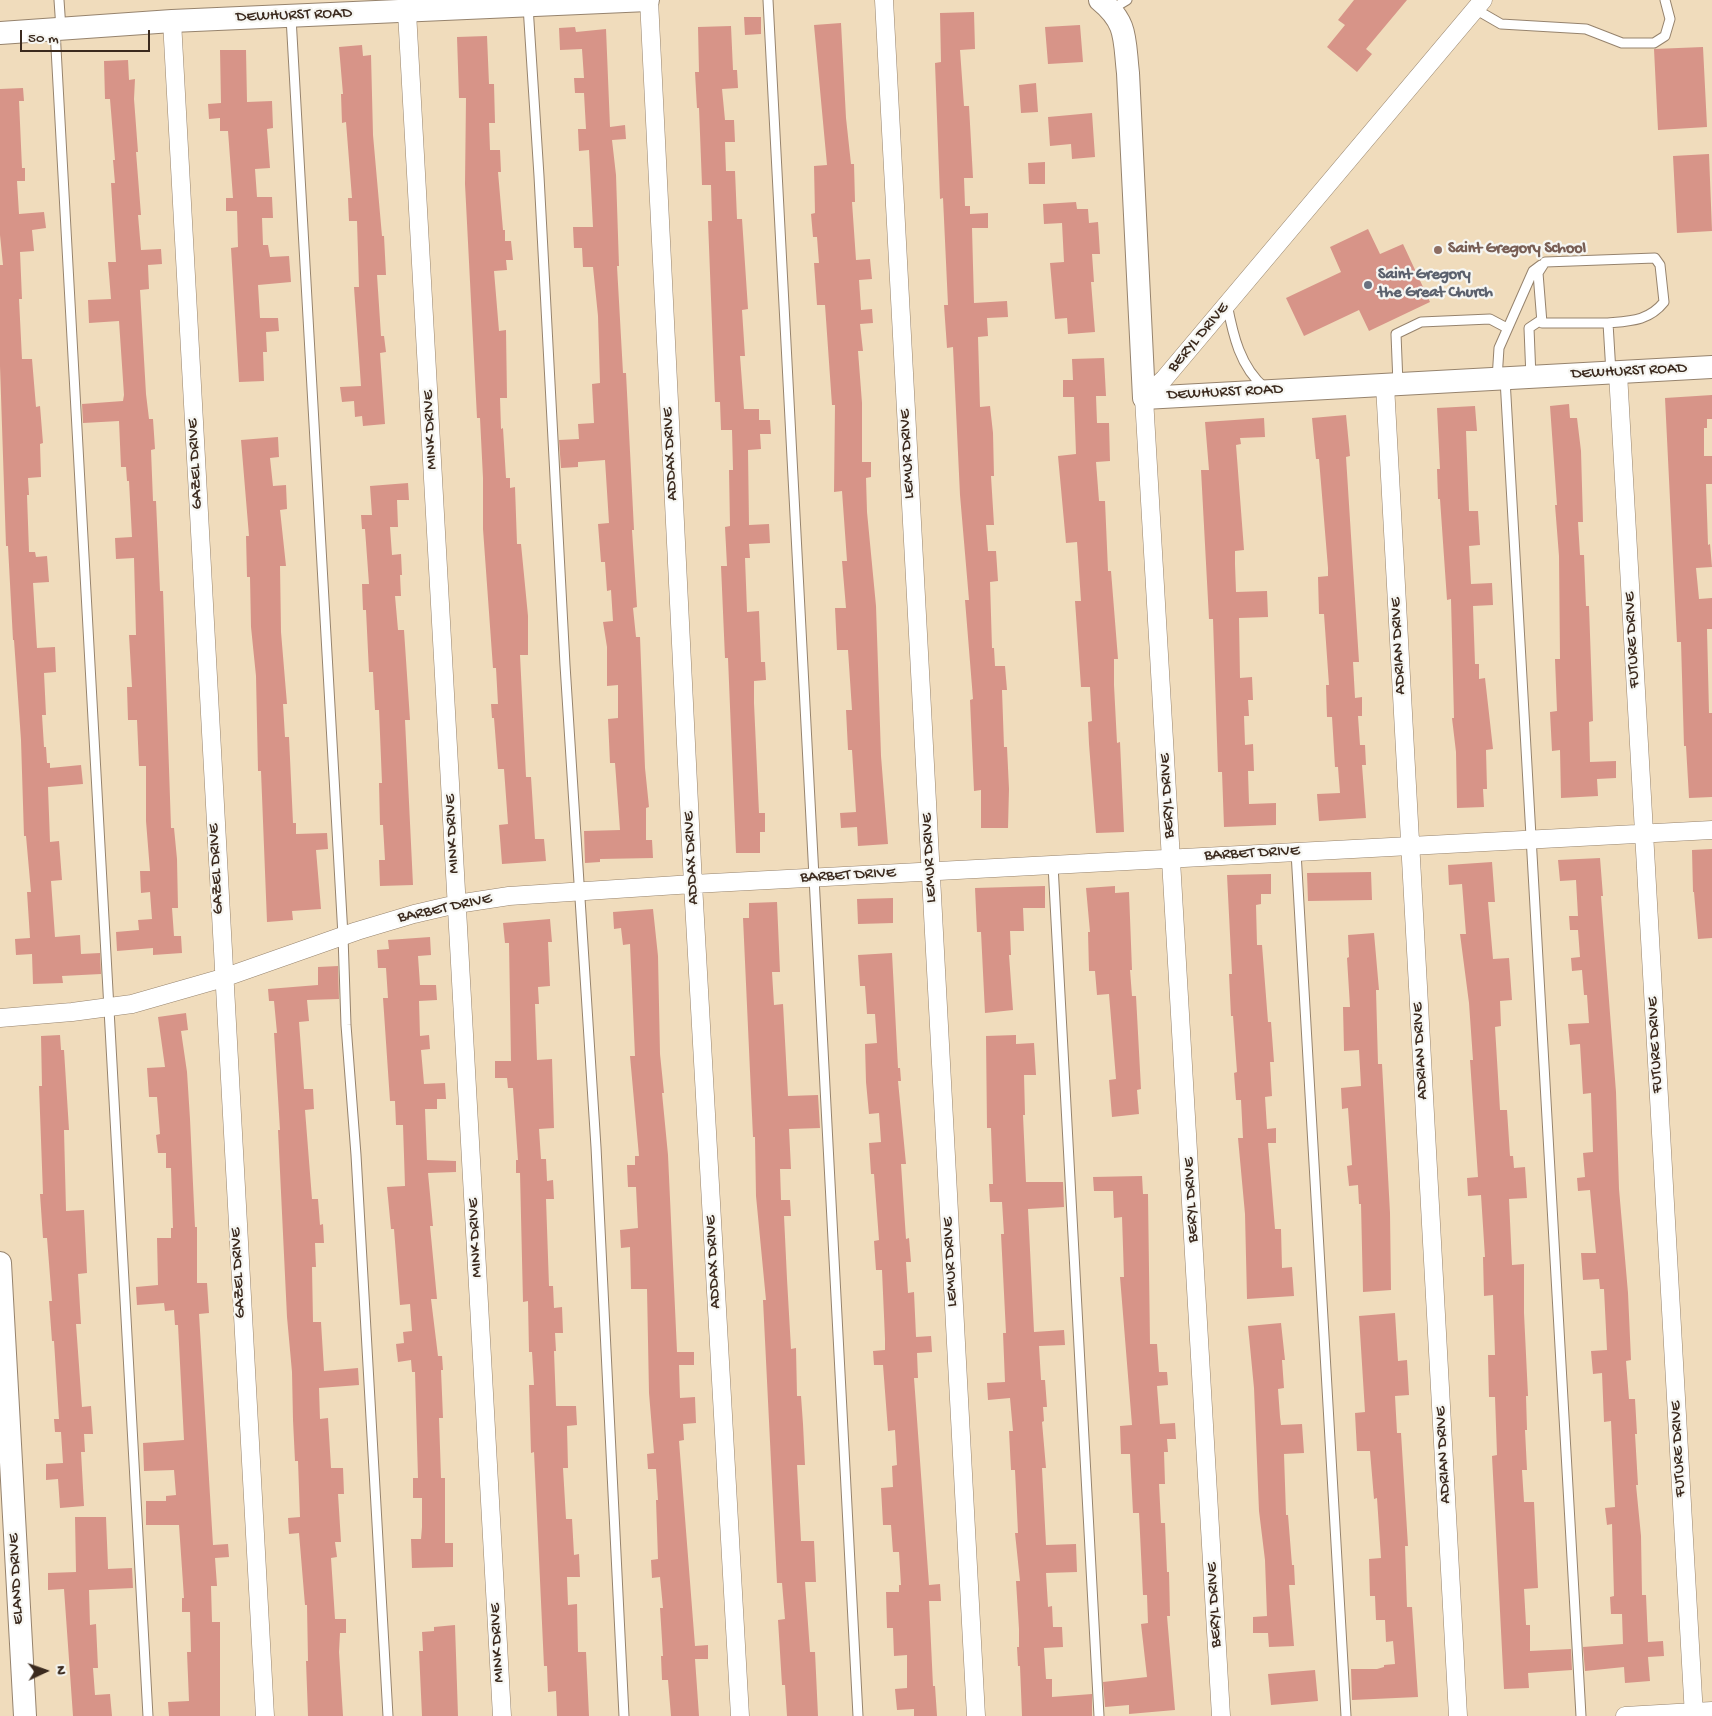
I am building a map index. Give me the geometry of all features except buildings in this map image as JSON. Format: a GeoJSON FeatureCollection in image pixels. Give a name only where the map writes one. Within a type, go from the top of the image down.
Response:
{"type":"FeatureCollection","features":[{"type":"Feature","properties":{"kind":"street","name":"DEWHURST ROAD"},"geometry":{"type":"LineString","coordinates":[[0,34],[172,21],[291,16],[342,8],[383,6],[407,12],[455,5],[528,6],[639,0]]}},
{"type":"Feature","properties":{"kind":"street","name":"ADDAX DRIVE"},"geometry":{"type":"LineString","coordinates":[[639,0],[693,884],[740,1716]]}},
{"type":"Feature","properties":{"kind":"street","name":"LEMUR DRIVE"},"geometry":{"type":"LineString","coordinates":[[884,0],[976,1716]]}},
{"type":"Feature","properties":{"kind":"street","name":"DEWHURST ROAD"},"geometry":{"type":"LineString","coordinates":[[1113,3],[1123,28],[1128,73],[1144,398],[1712,367]]}},
{"type":"Feature","properties":{"kind":"street","name":"BERYL DRIVE"},"geometry":{"type":"LineString","coordinates":[[1221,1716],[1144,398],[1164,379],[1479,5]]}},
{"type":"Feature","properties":{"kind":"street","name":"MINK DRIVE"},"geometry":{"type":"LineString","coordinates":[[407,12],[502,1716]]}},
{"type":"Feature","properties":{"kind":"street","name":"GAZEL DRIVE"},"geometry":{"type":"LineString","coordinates":[[172,21],[223,978],[265,1716]]}},
{"type":"Feature","properties":{"kind":"street","name":"FUTURE DRIVE"},"geometry":{"type":"LineString","coordinates":[[1614,373],[1644,834],[1694,1714]]}},
{"type":"Feature","properties":{"kind":"street","name":"ADRIAN DRIVE"},"geometry":{"type":"LineString","coordinates":[[1391,385],[1409,846],[1458,1716]]}},
{"type":"Feature","properties":{"kind":"street","name":"BARBET DRIVE"},"geometry":{"type":"LineString","coordinates":[[0,1018],[108,1008],[174,994],[343,936],[414,914],[457,904],[509,896],[693,884],[1712,830]]}},
{"type":"Feature","properties":{"kind":"street","name":"ELAND DRIVE"},"geometry":{"type":"LineString","coordinates":[[0,1263],[24,1716]]}},
{"type":"Feature","properties":{"kind":"street"},"geometry":{"type":"LineString","coordinates":[[1625,1716],[1694,1714],[1712,1711]]}},
{"type":"Feature","properties":{"kind":"lane"},"geometry":{"type":"LineString","coordinates":[[59,0],[58,29],[108,1008],[148,1716]]}},
{"type":"Feature","properties":{"kind":"lane"},"geometry":{"type":"LineString","coordinates":[[768,0],[858,1716]]}},
{"type":"Feature","properties":{"kind":"lane"},"geometry":{"type":"LineString","coordinates":[[1479,5],[1501,24],[1586,29],[1622,43],[1654,43],[1665,36],[1670,19],[1665,0]]}},
{"type":"Feature","properties":{"kind":"lane"},"geometry":{"type":"LineString","coordinates":[[528,6],[540,186],[579,891],[596,1147],[624,1716]]}},
{"type":"Feature","properties":{"kind":"lane"},"geometry":{"type":"LineString","coordinates":[[291,16],[343,936],[346,1025],[356,1155],[388,1716]]}},
{"type":"Feature","properties":{"kind":"lane"},"geometry":{"type":"LineString","coordinates":[[1545,262],[1538,273],[1542,323],[1638,320],[1658,309],[1664,302],[1660,264],[1655,258],[1545,262],[1533,271],[1499,348],[1532,839],[1581,1716]]}},
{"type":"Feature","properties":{"kind":"lane"},"geometry":{"type":"LineString","coordinates":[[1227,304],[1236,345],[1259,382],[1269,391]]}},
{"type":"Feature","properties":{"kind":"lane"},"geometry":{"type":"LineString","coordinates":[[1391,385],[1396,334],[1421,322],[1490,319],[1507,328]]}},
{"type":"Feature","properties":{"kind":"lane"},"geometry":{"type":"LineString","coordinates":[[1531,378],[1529,328],[1541,320]]}},
{"type":"Feature","properties":{"kind":"lane"},"geometry":{"type":"LineString","coordinates":[[1608,322],[1614,373]]}},
{"type":"Feature","properties":{"kind":"lane"},"geometry":{"type":"LineString","coordinates":[[1296,852],[1346,1716]]}},
{"type":"Feature","properties":{"kind":"lane"},"geometry":{"type":"LineString","coordinates":[[1053,865],[1100,1716]]}},
{"type":"Feature","properties":{"kind":"place","name":"Saint Gregory School"},"geometry":{"type":"Point","coordinates":[1438,250]}},
{"type":"Feature","properties":{"kind":"place","name":"Saint Gregory the Great Church"},"geometry":{"type":"Point","coordinates":[1368,285]}}]}
